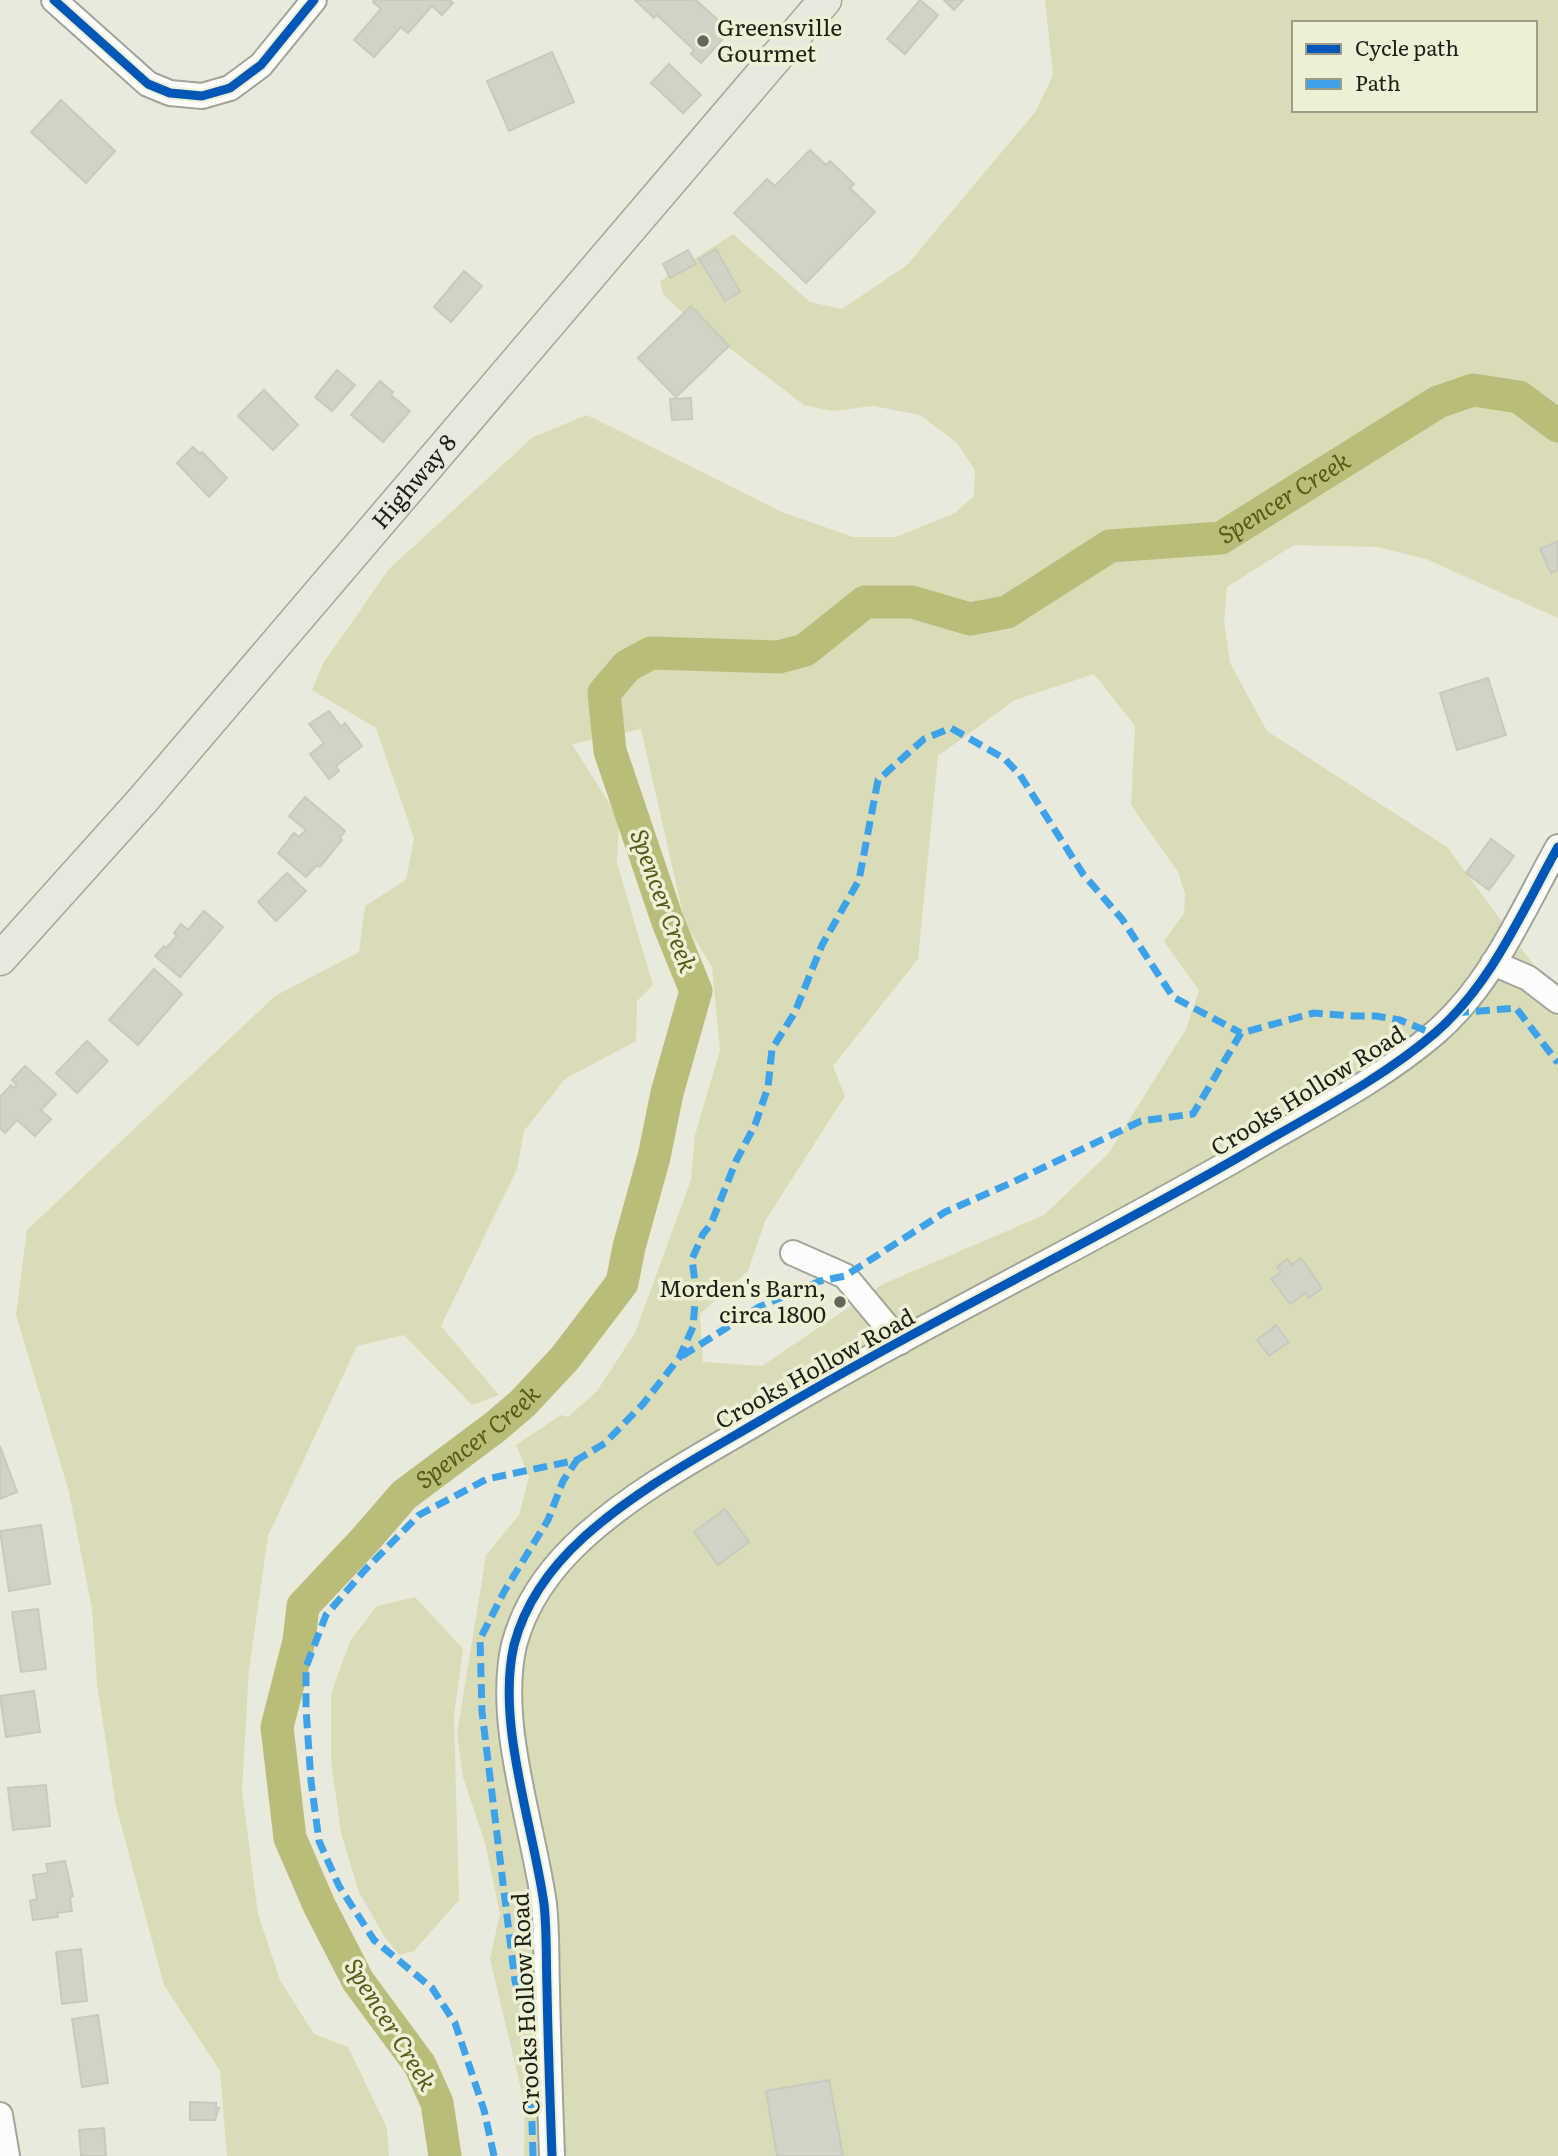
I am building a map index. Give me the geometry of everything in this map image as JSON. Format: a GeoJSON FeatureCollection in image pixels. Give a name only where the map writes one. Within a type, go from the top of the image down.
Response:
{"type":"FeatureCollection","features":[{"type":"Feature","properties":{"kind":"main road","name":"Highway 8"},"geometry":{"type":"LineString","coordinates":[[0,959],[142,801],[825,0]]}},
{"type":"Feature","properties":{"kind":"street"},"geometry":{"type":"LineString","coordinates":[[54,0],[148,84],[170,93],[202,96],[230,88],[261,65],[314,0]]}},
{"type":"Feature","properties":{"kind":"street","name":"Crooks Hollow Road"},"geometry":{"type":"LineString","coordinates":[[552,2156],[544,1906],[510,1717],[511,1662],[522,1621],[551,1572],[575,1545],[604,1520],[653,1485],[832,1378],[1161,1202],[1370,1081],[1421,1045],[1467,1002],[1493,963],[1558,847]]}},
{"type":"Feature","properties":{"kind":"street"},"geometry":{"type":"LineString","coordinates":[[1493,963],[1528,978],[1558,1001]]}},
{"type":"Feature","properties":{"kind":"street"},"geometry":{"type":"LineString","coordinates":[[793,1253],[845,1276],[900,1342]]}},
{"type":"Feature","properties":{"kind":"street"},"geometry":{"type":"LineString","coordinates":[[0,2115],[7,2156]]}},
{"type":"Feature","properties":{"kind":"green space"},"geometry":{"type":"Polygon","coordinates":[[[1045,0],[1558,0],[1558,618],[1426,559],[1378,547],[1294,545],[1227,587],[1224,620],[1230,663],[1267,731],[1447,847],[1558,998],[1558,2156],[524,2156],[525,2106],[490,1959],[500,1914],[485,1843],[463,1777],[457,1734],[486,1555],[519,1515],[529,1477],[516,1445],[561,1415],[568,1417],[597,1391],[635,1333],[691,1180],[695,1135],[720,1050],[712,967],[685,923],[641,729],[572,744],[619,819],[617,863],[653,985],[637,1001],[636,1041],[565,1079],[524,1131],[517,1169],[441,1326],[499,1395],[472,1405],[404,1335],[357,1346],[268,1536],[249,1670],[242,1791],[258,1914],[280,1980],[314,2034],[348,2047],[387,2128],[389,2156],[227,2156],[220,2071],[164,1985],[116,1806],[97,1684],[92,1609],[69,1492],[16,1315],[27,1230],[275,996],[359,952],[365,906],[406,880],[414,838],[376,728],[312,690],[324,662],[389,569],[533,437],[587,415],[782,512],[853,537],[896,537],[955,513],[974,496],[975,470],[957,443],[920,415],[873,406],[832,411],[804,405],[682,312],[663,294],[660,281],[733,234],[810,302],[842,309],[907,265],[1036,111],[1053,75],[1045,0]],[[1094,674],[1015,700],[938,756],[918,959],[833,1066],[845,1096],[765,1221],[748,1271],[700,1314],[703,1362],[762,1366],[883,1284],[1044,1215],[1108,1154],[1186,1029],[1199,990],[1164,941],[1184,913],[1185,894],[1178,872],[1131,805],[1135,726],[1094,674]]]}},
{"type":"Feature","properties":{"kind":"green space"},"geometry":{"type":"Polygon","coordinates":[[[415,1597],[463,1649],[454,1716],[459,1900],[414,1951],[399,1955],[384,1936],[359,1892],[341,1833],[331,1761],[331,1694],[350,1641],[377,1606],[415,1597]]]}},
{"type":"Feature","properties":{"kind":"building"},"geometry":{"type":"Polygon","coordinates":[[[374,0],[449,0],[453,3],[442,15],[432,6],[408,33],[401,27],[374,57],[354,40],[381,9],[374,0]]]}},
{"type":"Feature","properties":{"kind":"building","name":"Greensville Gourmet"},"geometry":{"type":"Polygon","coordinates":[[[635,0],[696,0],[730,31],[701,63],[691,54],[694,50],[657,15],[654,18],[635,0]]]}},
{"type":"Feature","properties":{"kind":"building"},"geometry":{"type":"Polygon","coordinates":[[[920,0],[938,15],[905,54],[887,39],[920,0]]]}},
{"type":"Feature","properties":{"kind":"building"},"geometry":{"type":"Polygon","coordinates":[[[944,0],[963,0],[954,10],[944,0]]]}},
{"type":"Feature","properties":{"kind":"building"},"geometry":{"type":"Polygon","coordinates":[[[552,52],[574,102],[509,131],[487,81],[552,52]]]}},
{"type":"Feature","properties":{"kind":"building"},"geometry":{"type":"Polygon","coordinates":[[[669,64],[701,95],[683,113],[651,83],[669,64]]]}},
{"type":"Feature","properties":{"kind":"building"},"geometry":{"type":"Polygon","coordinates":[[[61,100],[115,151],[86,183],[31,132],[61,100]]]}},
{"type":"Feature","properties":{"kind":"building"},"geometry":{"type":"Polygon","coordinates":[[[810,150],[826,165],[830,161],[854,184],[850,188],[875,212],[806,283],[734,213],[767,179],[775,186],[810,150]]]}},
{"type":"Feature","properties":{"kind":"building"},"geometry":{"type":"Polygon","coordinates":[[[716,249],[740,292],[725,301],[699,259],[716,249]]]}},
{"type":"Feature","properties":{"kind":"building"},"geometry":{"type":"Polygon","coordinates":[[[688,250],[696,264],[670,278],[663,264],[688,250]]]}},
{"type":"Feature","properties":{"kind":"building"},"geometry":{"type":"Polygon","coordinates":[[[464,271],[482,286],[451,322],[434,307],[464,271]]]}},
{"type":"Feature","properties":{"kind":"building"},"geometry":{"type":"Polygon","coordinates":[[[691,306],[729,346],[676,397],[638,358],[691,306]]]}},
{"type":"Feature","properties":{"kind":"building"},"geometry":{"type":"Polygon","coordinates":[[[337,370],[355,385],[332,411],[315,397],[337,370]]]}},
{"type":"Feature","properties":{"kind":"building"},"geometry":{"type":"Polygon","coordinates":[[[380,381],[393,392],[391,395],[410,411],[383,442],[351,415],[380,381]]]}},
{"type":"Feature","properties":{"kind":"building"},"geometry":{"type":"Polygon","coordinates":[[[264,390],[298,425],[273,450],[238,416],[264,390]]]}},
{"type":"Feature","properties":{"kind":"building"},"geometry":{"type":"Polygon","coordinates":[[[691,398],[692,419],[672,420],[670,399],[691,398]]]}},
{"type":"Feature","properties":{"kind":"building"},"geometry":{"type":"Polygon","coordinates":[[[193,447],[200,454],[202,452],[227,478],[209,497],[177,463],[193,447]]]}},
{"type":"Feature","properties":{"kind":"building"},"geometry":{"type":"Polygon","coordinates":[[[1558,541],[1558,569],[1551,573],[1540,549],[1558,541]]]}},
{"type":"Feature","properties":{"kind":"building"},"geometry":{"type":"Polygon","coordinates":[[[1488,678],[1506,735],[1457,750],[1440,693],[1488,678]]]}},
{"type":"Feature","properties":{"kind":"building"},"geometry":{"type":"Polygon","coordinates":[[[329,711],[341,727],[345,723],[362,746],[336,766],[339,771],[329,779],[310,754],[324,743],[309,724],[329,711]]]}},
{"type":"Feature","properties":{"kind":"building"},"geometry":{"type":"Polygon","coordinates":[[[305,797],[345,831],[340,838],[342,840],[320,867],[317,865],[306,877],[278,853],[294,833],[299,837],[306,830],[289,816],[305,797]]]}},
{"type":"Feature","properties":{"kind":"building"},"geometry":{"type":"Polygon","coordinates":[[[1491,839],[1514,856],[1489,890],[1466,873],[1491,839]]]}},
{"type":"Feature","properties":{"kind":"building"},"geometry":{"type":"Polygon","coordinates":[[[287,873],[306,891],[276,921],[258,902],[287,873]]]}},
{"type":"Feature","properties":{"kind":"building"},"geometry":{"type":"Polygon","coordinates":[[[204,911],[223,927],[180,977],[155,956],[177,936],[174,933],[181,924],[188,930],[204,911]]]}},
{"type":"Feature","properties":{"kind":"building"},"geometry":{"type":"Polygon","coordinates":[[[154,969],[182,994],[138,1045],[109,1020],[154,969]]]}},
{"type":"Feature","properties":{"kind":"building"},"geometry":{"type":"Polygon","coordinates":[[[87,1041],[108,1061],[77,1093],[56,1073],[87,1041]]]}},
{"type":"Feature","properties":{"kind":"building"},"geometry":{"type":"Polygon","coordinates":[[[25,1066],[56,1094],[41,1110],[51,1119],[35,1136],[17,1120],[5,1133],[0,1128],[0,1097],[11,1085],[14,1088],[17,1085],[12,1080],[25,1066]]]}},
{"type":"Feature","properties":{"kind":"building"},"geometry":{"type":"Polygon","coordinates":[[[1301,1258],[1322,1288],[1309,1298],[1306,1293],[1290,1304],[1271,1279],[1281,1272],[1277,1267],[1287,1259],[1292,1265],[1301,1258]]]}},
{"type":"Feature","properties":{"kind":"building"},"geometry":{"type":"Polygon","coordinates":[[[1276,1325],[1289,1342],[1269,1356],[1257,1340],[1276,1325]]]}},
{"type":"Feature","properties":{"kind":"building"},"geometry":{"type":"Polygon","coordinates":[[[0,1446],[17,1492],[0,1499],[0,1446]]]}},
{"type":"Feature","properties":{"kind":"building"},"geometry":{"type":"Polygon","coordinates":[[[725,1509],[749,1542],[718,1565],[694,1532],[725,1509]]]}},
{"type":"Feature","properties":{"kind":"building"},"geometry":{"type":"Polygon","coordinates":[[[41,1525],[50,1584],[9,1591],[0,1531],[41,1525]]]}},
{"type":"Feature","properties":{"kind":"building"},"geometry":{"type":"Polygon","coordinates":[[[38,1609],[46,1669],[21,1672],[12,1612],[38,1609]]]}},
{"type":"Feature","properties":{"kind":"building"},"geometry":{"type":"Polygon","coordinates":[[[34,1691],[40,1732],[6,1737],[0,1696],[34,1691]]]}},
{"type":"Feature","properties":{"kind":"building"},"geometry":{"type":"Polygon","coordinates":[[[46,1785],[50,1826],[13,1830],[8,1788],[46,1785]]]}},
{"type":"Feature","properties":{"kind":"building"},"geometry":{"type":"Polygon","coordinates":[[[65,1861],[73,1896],[70,1897],[72,1911],[57,1913],[58,1917],[33,1920],[30,1901],[37,1899],[33,1875],[48,1873],[46,1864],[65,1861]]]}},
{"type":"Feature","properties":{"kind":"building"},"geometry":{"type":"Polygon","coordinates":[[[81,1949],[87,2001],[62,2004],[56,1952],[81,1949]]]}},
{"type":"Feature","properties":{"kind":"building"},"geometry":{"type":"Polygon","coordinates":[[[98,2015],[108,2083],[82,2087],[72,2019],[98,2015]]]}},
{"type":"Feature","properties":{"kind":"building"},"geometry":{"type":"Polygon","coordinates":[[[829,2080],[843,2156],[777,2156],[766,2091],[829,2080]]]}},
{"type":"Feature","properties":{"kind":"building"},"geometry":{"type":"Polygon","coordinates":[[[190,2102],[216,2103],[216,2108],[219,2108],[215,2120],[190,2120],[190,2102]]]}},
{"type":"Feature","properties":{"kind":"building"},"geometry":{"type":"Polygon","coordinates":[[[104,2128],[106,2156],[81,2156],[79,2130],[104,2128]]]}},
{"type":"Feature","properties":{"kind":"waterway","name":"Spencer Creek"},"geometry":{"type":"LineString","coordinates":[[445,2156],[437,2103],[420,2065],[358,1981],[319,1905],[290,1838],[277,1727],[299,1641],[303,1606],[404,1495],[523,1403],[565,1358],[622,1283],[667,1093],[696,991],[668,922],[610,751],[604,693],[627,666],[651,653],[779,657],[805,650],[865,602],[912,602],[970,619],[1007,612],[1110,546],[1221,538],[1438,402],[1473,390],[1519,397],[1558,426]]}},
{"type":"Feature","properties":{"kind":"marked path"},"geometry":{"type":"LineString","coordinates":[[494,2156],[484,2110],[455,2023],[432,1988],[374,1940],[339,1886],[319,1841],[311,1781],[306,1667],[326,1615],[364,1571],[419,1515],[487,1479],[577,1460],[605,1443],[643,1404],[679,1358],[693,1327],[696,1290],[692,1259],[703,1234],[711,1224],[736,1161],[755,1125],[768,1087],[772,1049],[795,1012],[822,945],[859,880],[878,780],[924,739],[951,728],[1005,759],[1020,775],[1083,874],[1122,919],[1173,997],[1241,1033]]}},
{"type":"Feature","properties":{"kind":"marked path"},"geometry":{"type":"LineString","coordinates":[[1455,1013],[1516,1008],[1558,1063]]}},
{"type":"Feature","properties":{"kind":"marked path"},"geometry":{"type":"LineString","coordinates":[[682,1356],[759,1307],[820,1281],[845,1276],[945,1212],[1141,1121],[1193,1114],[1241,1033],[1314,1013],[1400,1020],[1434,1034]]}},
{"type":"Feature","properties":{"kind":"marked path"},"geometry":{"type":"LineString","coordinates":[[533,2156],[529,2028],[515,1981],[482,1712],[480,1639],[505,1590],[548,1520],[563,1481],[577,1460]]}},
{"type":"Feature","properties":{"kind":"cycle path"},"geometry":{"type":"LineString","coordinates":[[54,0],[148,84],[170,93],[202,96],[230,88],[261,65],[314,0]]}},
{"type":"Feature","properties":{"kind":"cycle path"},"geometry":{"type":"LineString","coordinates":[[552,2156],[544,1904],[518,1774],[510,1707],[514,1645],[525,1614],[541,1586],[584,1537],[648,1488],[823,1384],[1186,1187],[1344,1097],[1391,1067],[1435,1033],[1473,992],[1504,946],[1558,847]]}},
{"type":"Feature","properties":{"kind":"place","name":"Greensville Gourmet"},"geometry":{"type":"Point","coordinates":[703,41]}},
{"type":"Feature","properties":{"kind":"place","name":"Morden's Barn, circa 1800"},"geometry":{"type":"Point","coordinates":[840,1302]}}]}
